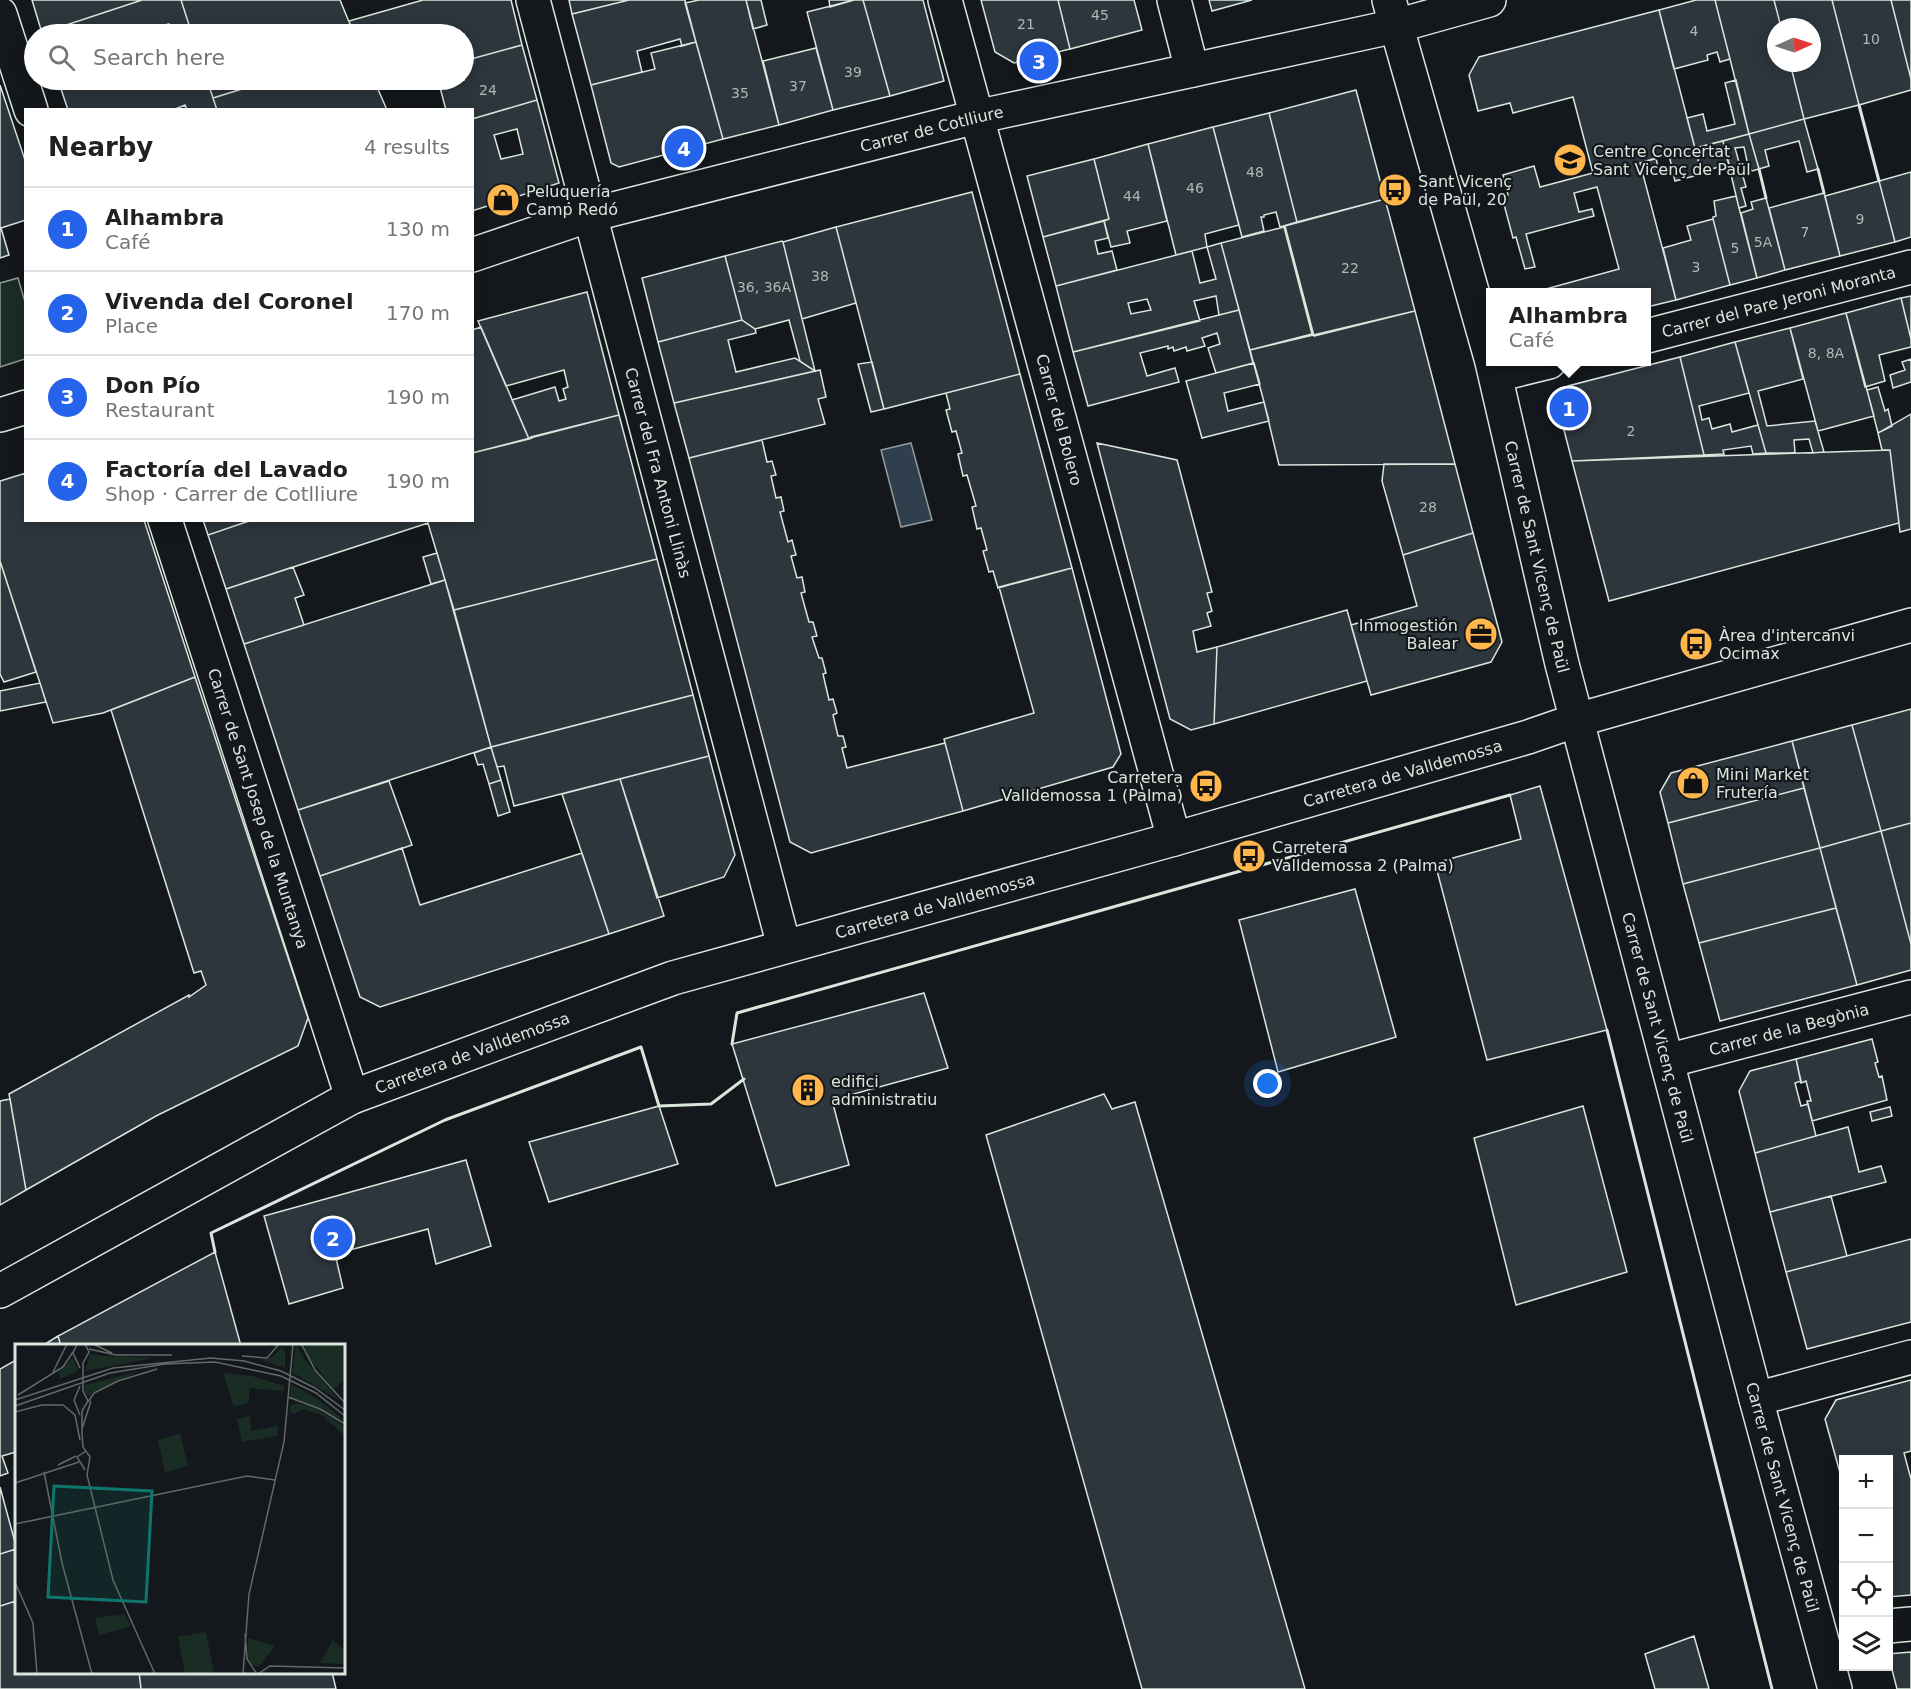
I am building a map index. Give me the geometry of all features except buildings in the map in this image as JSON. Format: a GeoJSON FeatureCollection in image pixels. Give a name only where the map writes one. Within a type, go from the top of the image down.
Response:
{"type":"FeatureCollection","features":[{"type":"Feature","properties":{"kind":"street","name":"Carrer del Fra Antoni Llinàs"},"geometry":{"type":"LineString","coordinates":[[533,0],[784,946]]}},
{"type":"Feature","properties":{"kind":"street","name":"Carrer del Bolero"},"geometry":{"type":"LineString","coordinates":[[945,0],[1174,839]]}},
{"type":"Feature","properties":{"kind":"street"},"geometry":{"type":"LineString","coordinates":[[1174,0],[1192,69]]}},
{"type":"Feature","properties":{"kind":"street","name":"Carrer de Cotlliure"},"geometry":{"type":"LineString","coordinates":[[474,254],[590,215],[976,117],[1192,69],[1392,13],[1489,0]]}},
{"type":"Feature","properties":{"kind":"street","name":"Carrer de Sant Vicenç de Paül"},"geometry":{"type":"LineString","coordinates":[[1392,13],[1486,341]]}},
{"type":"Feature","properties":{"kind":"street"},"geometry":{"type":"LineString","coordinates":[[0,14],[24,88]]}},
{"type":"Feature","properties":{"kind":"street"},"geometry":{"type":"LineString","coordinates":[[25,90],[30,108]]}},
{"type":"Feature","properties":{"kind":"street","name":"Carrer del Pare Jeroni Moranta"},"geometry":{"type":"LineString","coordinates":[[1651,335],[1911,267]]}},
{"type":"Feature","properties":{"kind":"street","name":"Carrer de Sant Vicenç de Paül"},"geometry":{"type":"LineString","coordinates":[[1493,366],[1562,664],[1756,1399],[1832,1631],[1835,1689]]}},
{"type":"Feature","properties":{"kind":"street"},"geometry":{"type":"LineString","coordinates":[[0,415],[24,408]]}},
{"type":"Feature","properties":{"kind":"street","name":"Carrer de Sant Josep de la Muntanya"},"geometry":{"type":"LineString","coordinates":[[166,522],[352,1097]]}},
{"type":"Feature","properties":{"kind":"street","name":"Carretera de Valldemossa"},"geometry":{"type":"LineString","coordinates":[[0,1291],[352,1097],[673,978],[1174,839],[1528,737],[1577,720],[1911,625]]}},
{"type":"Feature","properties":{"kind":"street","name":"Carrer de la Begònia"},"geometry":{"type":"LineString","coordinates":[[1667,1061],[1911,997]]}},
{"type":"Feature","properties":{"kind":"street"},"geometry":{"type":"LineString","coordinates":[[1756,1399],[1911,1357]]}},
{"type":"Feature","properties":{"kind":"street"},"geometry":{"type":"LineString","coordinates":[[1893,1626],[1911,1624]]}},
{"type":"Feature","properties":{"kind":"green space"},"geometry":{"type":"Polygon","coordinates":[[[18,278],[24,299],[24,359],[0,367],[0,283],[18,278]]]}},
{"type":"Feature","properties":{"kind":"water"},"geometry":{"type":"Polygon","coordinates":[[[911,443],[932,520],[901,527],[881,450],[911,443]]]}},
{"type":"Feature","properties":{"kind":"wall"},"geometry":{"type":"LineString","coordinates":[[1859,105],[1879,181]]}},
{"type":"Feature","properties":{"kind":"wall"},"geometry":{"type":"LineString","coordinates":[[1759,169],[1766,198]]}},
{"type":"Feature","properties":{"kind":"wall"},"geometry":{"type":"LineString","coordinates":[[1818,169],[1824,193]]}},
{"type":"Feature","properties":{"kind":"wall"},"geometry":{"type":"LineString","coordinates":[[732,1044],[737,1013],[1510,795]]}},
{"type":"Feature","properties":{"kind":"wall"},"geometry":{"type":"LineString","coordinates":[[1607,1030],[1772,1689]]}},
{"type":"Feature","properties":{"kind":"wall"},"geometry":{"type":"LineString","coordinates":[[215,1252],[211,1233],[445,1120],[641,1047],[659,1106],[711,1104],[744,1079]]}},
{"type":"Feature","properties":{"kind":"place","name":"Don Pío"},"geometry":{"type":"Point","coordinates":[1039,61]}},
{"type":"Feature","properties":{"kind":"place","name":"Factoría del Lavado"},"geometry":{"type":"Point","coordinates":[684,148]}},
{"type":"Feature","properties":{"kind":"place","name":"Centre Concertat Sant Vicenç de Paül"},"geometry":{"type":"Point","coordinates":[1570,160]}},
{"type":"Feature","properties":{"kind":"place","name":"Sant Vicenç de Paül, 20"},"geometry":{"type":"Point","coordinates":[1395,190]}},
{"type":"Feature","properties":{"kind":"place","name":"Peluquería Camp Redó"},"geometry":{"type":"Point","coordinates":[503,200]}},
{"type":"Feature","properties":{"kind":"place","name":"Alhambra"},"geometry":{"type":"Point","coordinates":[1569,408]}},
{"type":"Feature","properties":{"kind":"place","name":"Inmogestión Balear"},"geometry":{"type":"Point","coordinates":[1481,634]}},
{"type":"Feature","properties":{"kind":"place","name":"Àrea d'intercanvi Ocimax"},"geometry":{"type":"Point","coordinates":[1696,644]}},
{"type":"Feature","properties":{"kind":"place","name":"Mini Market Frutería"},"geometry":{"type":"Point","coordinates":[1693,783]}},
{"type":"Feature","properties":{"kind":"place","name":"Carretera Valldemossa 1 (Palma)"},"geometry":{"type":"Point","coordinates":[1206,786]}},
{"type":"Feature","properties":{"kind":"place","name":"Carretera Valldemossa 2 (Palma)"},"geometry":{"type":"Point","coordinates":[1249,856]}},
{"type":"Feature","properties":{"kind":"place","name":"edifici administratiu"},"geometry":{"type":"Point","coordinates":[808,1090]}},
{"type":"Feature","properties":{"kind":"place","name":"Vivenda del Coronel"},"geometry":{"type":"Point","coordinates":[333,1238]}}]}
